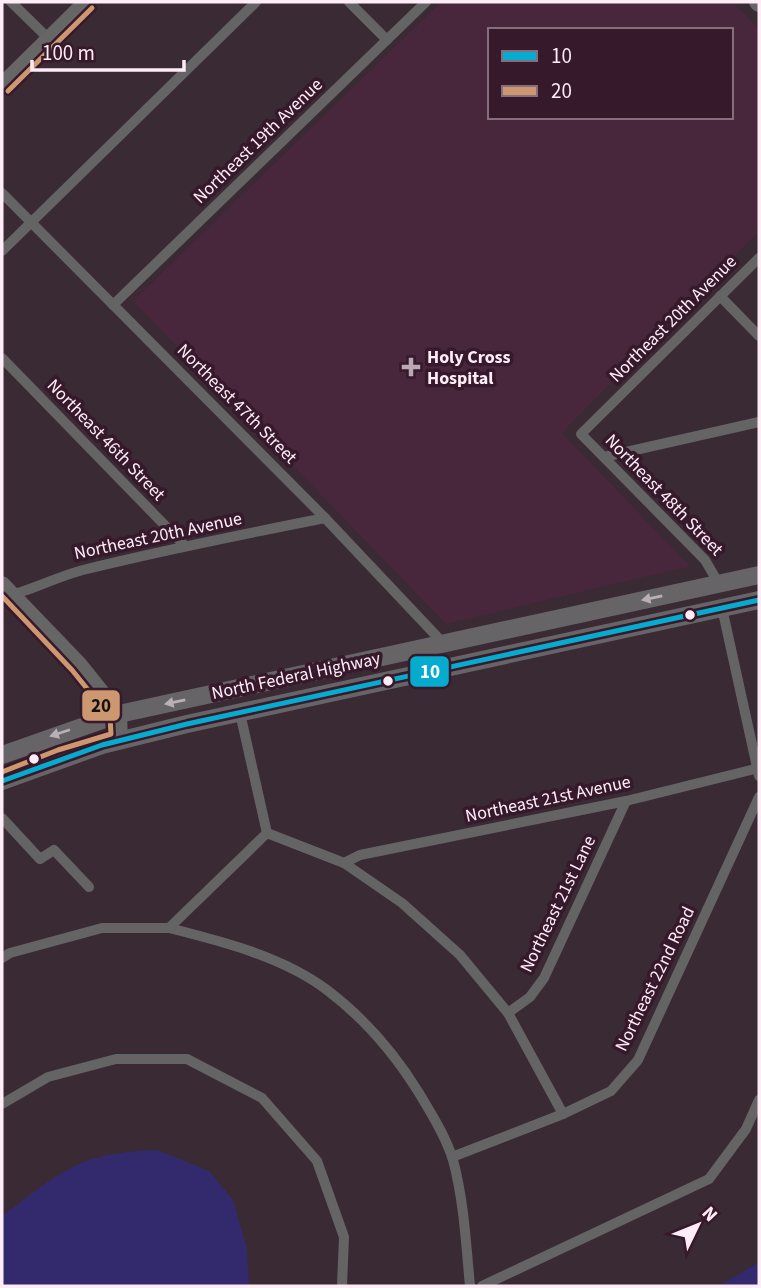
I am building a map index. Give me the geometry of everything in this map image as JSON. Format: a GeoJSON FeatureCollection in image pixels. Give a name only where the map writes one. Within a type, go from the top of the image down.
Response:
{"type":"FeatureCollection","features":[{"type":"Feature","properties":{"kind":"main road","name":"North Federal Highway"},"geometry":{"type":"LineString","coordinates":[[2,755],[118,714],[759,577]]}},
{"type":"Feature","properties":{"kind":"main road"},"geometry":{"type":"LineString","coordinates":[[722,608],[732,596],[759,577]]}},
{"type":"Feature","properties":{"kind":"main road"},"geometry":{"type":"LineString","coordinates":[[677,618],[712,595],[719,584]]}},
{"type":"Feature","properties":{"kind":"main road","name":"North Federal Highway"},"geometry":{"type":"LineString","coordinates":[[2,780],[61,758],[120,741],[759,600]]}},
{"type":"Feature","properties":{"kind":"main road"},"geometry":{"type":"LineString","coordinates":[[240,713],[251,694],[265,682]]}},
{"type":"Feature","properties":{"kind":"street"},"geometry":{"type":"LineString","coordinates":[[11,2],[49,39]]}},
{"type":"Feature","properties":{"kind":"street"},"geometry":{"type":"LineString","coordinates":[[2,85],[86,2]]}},
{"type":"Feature","properties":{"kind":"street"},"geometry":{"type":"LineString","coordinates":[[2,251],[256,2]]}},
{"type":"Feature","properties":{"kind":"street"},"geometry":{"type":"LineString","coordinates":[[349,2],[387,40]]}},
{"type":"Feature","properties":{"kind":"street","name":"Northeast 19th Avenue"},"geometry":{"type":"LineString","coordinates":[[113,305],[426,2]]}},
{"type":"Feature","properties":{"kind":"street","name":"Northeast 47th Street"},"geometry":{"type":"LineString","coordinates":[[2,193],[325,518],[444,644]]}},
{"type":"Feature","properties":{"kind":"street","name":"Northeast 20th Avenue"},"geometry":{"type":"LineString","coordinates":[[581,434],[759,258]]}},
{"type":"Feature","properties":{"kind":"street"},"geometry":{"type":"LineString","coordinates":[[720,296],[759,336]]}},
{"type":"Feature","properties":{"kind":"street","name":"Northeast 46th Street"},"geometry":{"type":"LineString","coordinates":[[2,358],[185,546]]}},
{"type":"Feature","properties":{"kind":"street"},"geometry":{"type":"LineString","coordinates":[[604,457],[759,422]]}},
{"type":"Feature","properties":{"kind":"street","name":"Northeast 48th Street"},"geometry":{"type":"LineString","coordinates":[[581,434],[705,559],[719,584]]}},
{"type":"Feature","properties":{"kind":"street","name":"Northeast 20th Avenue"},"geometry":{"type":"LineString","coordinates":[[5,592],[65,574],[185,546],[325,518]]}},
{"type":"Feature","properties":{"kind":"street"},"geometry":{"type":"LineString","coordinates":[[5,592],[79,664],[118,714],[120,741]]}},
{"type":"Feature","properties":{"kind":"street"},"geometry":{"type":"LineString","coordinates":[[722,608],[759,771]]}},
{"type":"Feature","properties":{"kind":"street"},"geometry":{"type":"LineString","coordinates":[[240,713],[267,833]]}},
{"type":"Feature","properties":{"kind":"street","name":"Northeast 21st Avenue"},"geometry":{"type":"LineString","coordinates":[[344,863],[360,855],[759,771]]}},
{"type":"Feature","properties":{"kind":"street","name":"Northeast 22nd Road"},"geometry":{"type":"LineString","coordinates":[[452,1157],[563,1114],[611,1091],[638,1060],[759,797]]}},
{"type":"Feature","properties":{"kind":"street","name":"Northeast 21st Lane"},"geometry":{"type":"LineString","coordinates":[[509,1013],[530,997],[544,978],[626,801]]}},
{"type":"Feature","properties":{"kind":"street"},"geometry":{"type":"LineString","coordinates":[[2,818],[40,859],[54,850],[89,887]]}},
{"type":"Feature","properties":{"kind":"street"},"geometry":{"type":"LineString","coordinates":[[267,833],[344,863],[402,903],[460,954],[509,1013],[563,1114]]}},
{"type":"Feature","properties":{"kind":"street"},"geometry":{"type":"LineString","coordinates":[[169,928],[267,833]]}},
{"type":"Feature","properties":{"kind":"street"},"geometry":{"type":"LineString","coordinates":[[2,958],[10,953],[103,928],[169,928],[228,943],[292,969],[326,989],[399,1060],[430,1111],[452,1157],[464,1210],[470,1286]]}},
{"type":"Feature","properties":{"kind":"street"},"geometry":{"type":"LineString","coordinates":[[2,1104],[48,1077],[116,1059],[187,1059],[262,1098],[317,1161],[344,1237],[342,1286]]}},
{"type":"Feature","properties":{"kind":"street"},"geometry":{"type":"LineString","coordinates":[[482,1286],[709,1178],[746,1129],[759,1100]]}},
{"type":"Feature","properties":{"kind":"shaded area","name":"Holy Cross Hospital"},"geometry":{"type":"Polygon","coordinates":[[[441,2],[732,2],[759,29],[759,231],[562,433],[690,566],[446,624],[133,301],[441,2]]]}},
{"type":"Feature","properties":{"kind":"shaded area"},"geometry":{"type":"Polygon","coordinates":[[[157,1150],[209,1171],[233,1200],[247,1249],[249,1286],[2,1286],[2,1216],[76,1165],[112,1154],[157,1150]]]}},
{"type":"Feature","properties":{"kind":"shaded area"},"geometry":{"type":"Polygon","coordinates":[[[759,1262],[759,1286],[719,1286],[759,1262]]]}},
{"type":"Feature","properties":{"kind":"transit line","name":"20"},"geometry":{"type":"LineString","coordinates":[[8,91],[92,8]]}},
{"type":"Feature","properties":{"kind":"transit line","name":"20"},"geometry":{"type":"LineString","coordinates":[[2,596],[72,670],[110,717],[111,734],[58,750],[2,772]]}},
{"type":"Feature","properties":{"kind":"transit line","name":"10"},"geometry":{"type":"LineString","coordinates":[[2,781],[102,745],[187,724],[759,600]]}},
{"type":"Feature","properties":{"kind":"place","name":"Holy Cross Hospital"},"geometry":{"type":"Point","coordinates":[411,367]}}]}
